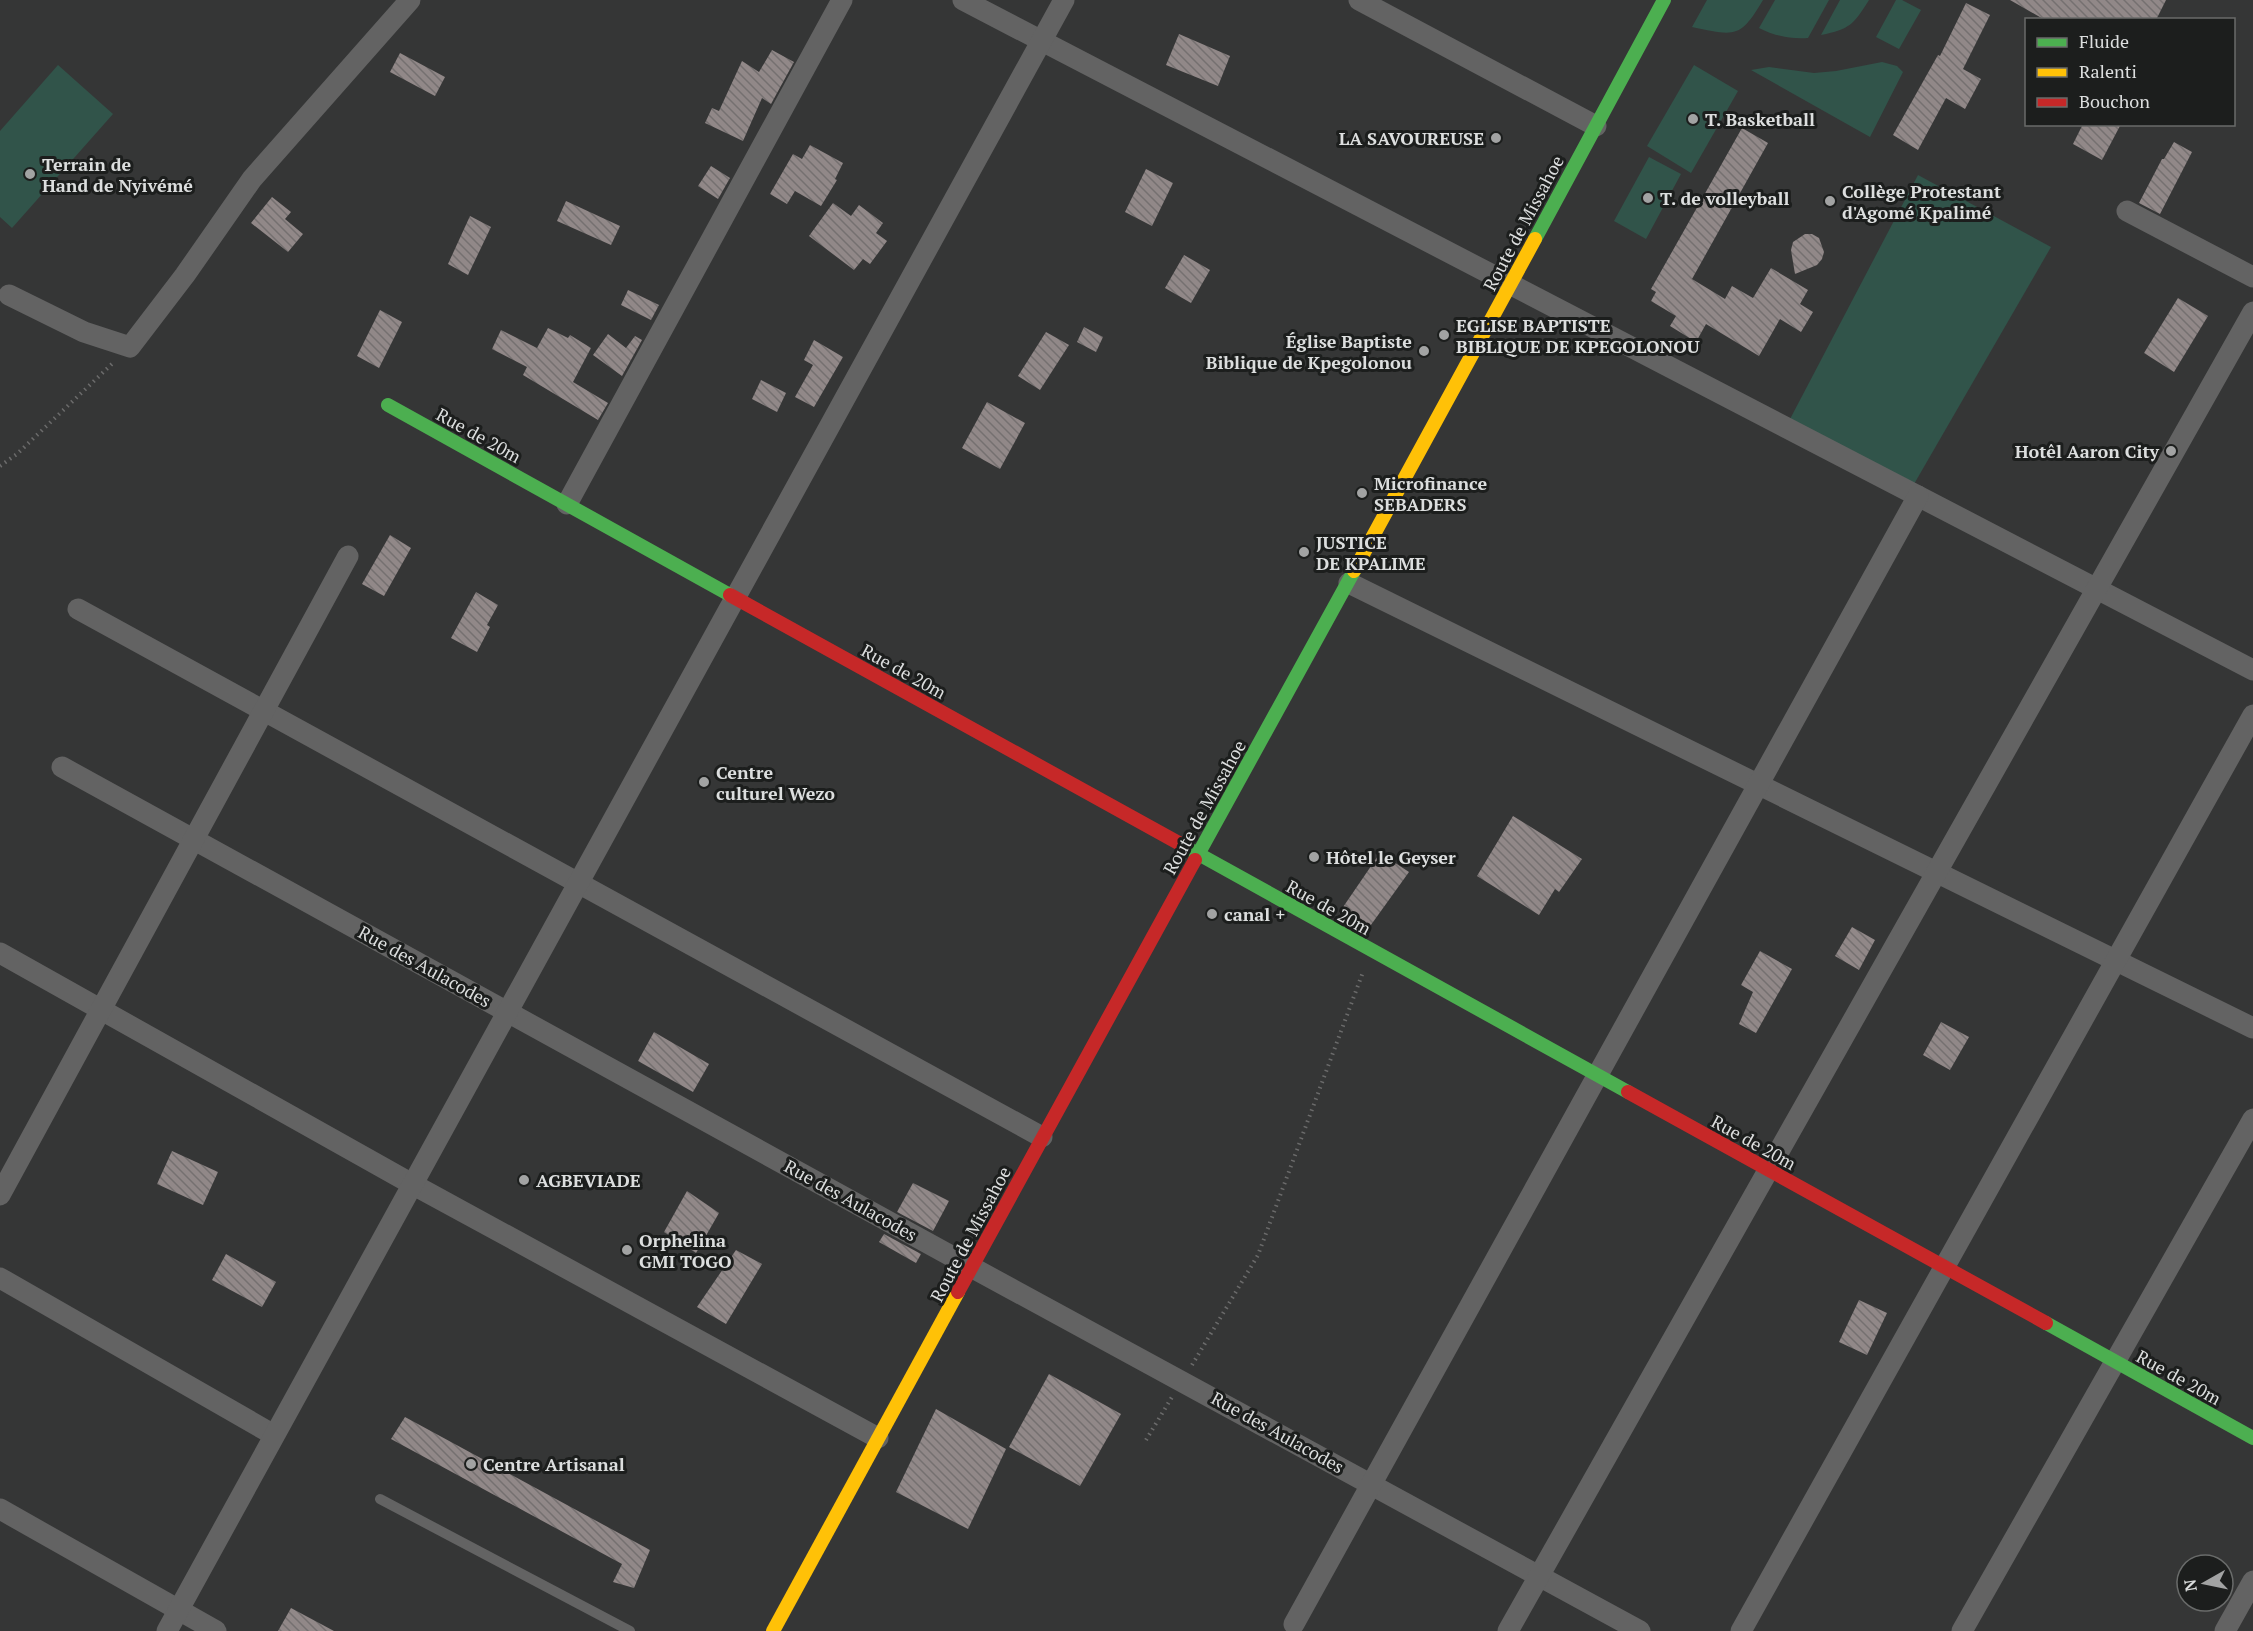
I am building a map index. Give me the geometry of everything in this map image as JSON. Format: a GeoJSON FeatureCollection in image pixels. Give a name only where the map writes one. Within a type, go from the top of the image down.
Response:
{"type":"FeatureCollection","features":[{"type":"Feature","properties":{"kind":"street"},"geometry":{"type":"LineString","coordinates":[[285,129],[392,0]]}},
{"type":"Feature","properties":{"kind":"street"},"geometry":{"type":"LineString","coordinates":[[9,295],[84,332],[130,347],[252,179],[410,0]]}},
{"type":"Feature","properties":{"kind":"street"},"geometry":{"type":"LineString","coordinates":[[567,504],[842,0]]}},
{"type":"Feature","properties":{"kind":"street"},"geometry":{"type":"LineString","coordinates":[[963,0],[2253,670]]}},
{"type":"Feature","properties":{"kind":"street"},"geometry":{"type":"LineString","coordinates":[[167,1631],[1064,0]]}},
{"type":"Feature","properties":{"kind":"street"},"geometry":{"type":"LineString","coordinates":[[1359,0],[1596,126]]}},
{"type":"Feature","properties":{"kind":"street","name":"Route de Missahoe"},"geometry":{"type":"LineString","coordinates":[[773,1631],[973,1268],[1042,1137],[1349,583],[1664,0]]}},
{"type":"Feature","properties":{"kind":"street"},"geometry":{"type":"LineString","coordinates":[[2127,211],[2253,277]]}},
{"type":"Feature","properties":{"kind":"street"},"geometry":{"type":"LineString","coordinates":[[1508,1631],[2253,312]]}},
{"type":"Feature","properties":{"kind":"street","name":"Rue de 20m"},"geometry":{"type":"LineString","coordinates":[[388,405],[2253,1438]]}},
{"type":"Feature","properties":{"kind":"street"},"geometry":{"type":"LineString","coordinates":[[1294,1624],[1918,496]]}},
{"type":"Feature","properties":{"kind":"street"},"geometry":{"type":"LineString","coordinates":[[0,1195],[348,556]]}},
{"type":"Feature","properties":{"kind":"street"},"geometry":{"type":"LineString","coordinates":[[1349,583],[2253,1028]]}},
{"type":"Feature","properties":{"kind":"street"},"geometry":{"type":"LineString","coordinates":[[78,609],[1042,1137]]}},
{"type":"Feature","properties":{"kind":"street"},"geometry":{"type":"LineString","coordinates":[[1741,1631],[2253,715]]}},
{"type":"Feature","properties":{"kind":"street","name":"Rue des Aulacodes"},"geometry":{"type":"LineString","coordinates":[[63,767],[973,1268],[1183,1380],[1640,1631]]}},
{"type":"Feature","properties":{"kind":"street"},"geometry":{"type":"LineString","coordinates":[[0,952],[412,1184],[878,1438]]}},
{"type":"Feature","properties":{"kind":"street"},"geometry":{"type":"LineString","coordinates":[[1962,1631],[2253,1119]]}},
{"type":"Feature","properties":{"kind":"street"},"geometry":{"type":"LineString","coordinates":[[0,1278],[274,1435]]}},
{"type":"Feature","properties":{"kind":"street"},"geometry":{"type":"LineString","coordinates":[[0,1509],[216,1631]]}},
{"type":"Feature","properties":{"kind":"street"},"geometry":{"type":"LineString","coordinates":[[2225,1631],[2253,1581]]}},
{"type":"Feature","properties":{"kind":"lane"},"geometry":{"type":"LineString","coordinates":[[380,1499],[630,1631]]}},
{"type":"Feature","properties":{"kind":"path"},"geometry":{"type":"LineString","coordinates":[[0,466],[17,454],[130,347]]}},
{"type":"Feature","properties":{"kind":"path"},"geometry":{"type":"LineString","coordinates":[[1146,1440],[1258,1255],[1371,951]]}},
{"type":"Feature","properties":{"kind":"green space"},"geometry":{"type":"Polygon","coordinates":[[[1707,0],[1763,0],[1742,28],[1727,33],[1692,27],[1707,0]]]}},
{"type":"Feature","properties":{"kind":"green space"},"geometry":{"type":"Polygon","coordinates":[[[1775,0],[1829,0],[1808,38],[1801,38],[1782,36],[1759,28],[1775,0]]]}},
{"type":"Feature","properties":{"kind":"green space"},"geometry":{"type":"Polygon","coordinates":[[[1840,0],[1869,0],[1850,25],[1821,35],[1840,0]]]}},
{"type":"Feature","properties":{"kind":"green space"},"geometry":{"type":"Polygon","coordinates":[[[1896,0],[1902,0],[1921,10],[1899,49],[1876,37],[1896,0]]]}},
{"type":"Feature","properties":{"kind":"green space"},"geometry":{"type":"Polygon","coordinates":[[[1882,62],[1897,66],[1903,72],[1870,137],[1751,70],[1769,67],[1814,73],[1882,62]]]}},
{"type":"Feature","properties":{"kind":"green space","name":"Terrain de Hand de Nyivémé"},"geometry":{"type":"Polygon","coordinates":[[[58,65],[113,114],[12,228],[0,217],[0,131],[58,65]]]}},
{"type":"Feature","properties":{"kind":"green space","name":"T. Basketball"},"geometry":{"type":"Polygon","coordinates":[[[1694,65],[1738,91],[1691,173],[1647,146],[1694,65]]]}},
{"type":"Feature","properties":{"kind":"green space","name":"T. de volleyball"},"geometry":{"type":"Polygon","coordinates":[[[1649,157],[1681,174],[1646,239],[1614,221],[1649,157]]]}},
{"type":"Feature","properties":{"kind":"green space"},"geometry":{"type":"Polygon","coordinates":[[[1918,175],[2051,247],[1910,491],[1789,421],[1918,175]]]}},
{"type":"Feature","properties":{"kind":"building"},"geometry":{"type":"Polygon","coordinates":[[[2010,0],[2166,0],[2157,18],[2042,18],[2010,0]]]}},
{"type":"Feature","properties":{"kind":"building"},"geometry":{"type":"Polygon","coordinates":[[[1966,3],[1990,15],[1963,69],[1981,79],[1965,109],[1946,98],[1918,150],[1893,135],[1938,55],[1940,56],[1966,3]]]}},
{"type":"Feature","properties":{"kind":"building"},"geometry":{"type":"Polygon","coordinates":[[[1179,34],[1230,56],[1218,86],[1166,65],[1179,34]]]}},
{"type":"Feature","properties":{"kind":"building"},"geometry":{"type":"Polygon","coordinates":[[[772,50],[794,62],[771,104],[762,98],[743,141],[705,123],[712,108],[719,111],[742,61],[759,72],[772,50]]]}},
{"type":"Feature","properties":{"kind":"building"},"geometry":{"type":"Polygon","coordinates":[[[400,53],[445,77],[435,96],[390,72],[400,53]]]}},
{"type":"Feature","properties":{"kind":"building"},"geometry":{"type":"Polygon","coordinates":[[[2082,126],[2120,126],[2102,160],[2073,144],[2082,126]]]}},
{"type":"Feature","properties":{"kind":"building"},"geometry":{"type":"Polygon","coordinates":[[[1742,128],[1768,143],[1692,279],[1725,299],[1732,286],[1753,298],[1771,268],[1808,290],[1800,304],[1813,312],[1801,332],[1780,319],[1759,356],[1706,324],[1696,342],[1670,326],[1676,316],[1651,301],[1656,292],[1651,289],[1742,128]]]}},
{"type":"Feature","properties":{"kind":"building"},"geometry":{"type":"Polygon","coordinates":[[[2174,142],[2192,152],[2160,214],[2139,203],[2162,159],[2174,142]]]}},
{"type":"Feature","properties":{"kind":"building"},"geometry":{"type":"Polygon","coordinates":[[[810,145],[843,163],[835,179],[837,180],[821,206],[795,191],[787,204],[770,194],[793,154],[802,159],[810,145]]]}},
{"type":"Feature","properties":{"kind":"building"},"geometry":{"type":"Polygon","coordinates":[[[711,166],[730,178],[718,199],[698,186],[711,166]]]}},
{"type":"Feature","properties":{"kind":"building"},"geometry":{"type":"Polygon","coordinates":[[[1146,169],[1173,183],[1152,226],[1125,212],[1146,169]]]}},
{"type":"Feature","properties":{"kind":"building"},"geometry":{"type":"Polygon","coordinates":[[[272,197],[291,212],[285,219],[303,234],[288,252],[251,223],[272,197]]]}},
{"type":"Feature","properties":{"kind":"building"},"geometry":{"type":"Polygon","coordinates":[[[566,201],[620,226],[611,245],[557,221],[566,201]]]}},
{"type":"Feature","properties":{"kind":"building"},"geometry":{"type":"Polygon","coordinates":[[[833,203],[851,216],[859,205],[883,223],[876,233],[887,241],[870,264],[863,259],[854,270],[809,236],[833,203]]]}},
{"type":"Feature","properties":{"kind":"building"},"geometry":{"type":"Polygon","coordinates":[[[470,216],[491,227],[468,275],[448,264],[470,216]]]}},
{"type":"Feature","properties":{"kind":"building"},"geometry":{"type":"Polygon","coordinates":[[[1805,234],[1812,234],[1819,238],[1824,252],[1817,265],[1795,274],[1791,250],[1793,242],[1805,234]]]}},
{"type":"Feature","properties":{"kind":"building"},"geometry":{"type":"Polygon","coordinates":[[[1184,255],[1210,270],[1191,303],[1165,288],[1184,255]]]}},
{"type":"Feature","properties":{"kind":"building"},"geometry":{"type":"Polygon","coordinates":[[[628,290],[659,305],[651,320],[621,305],[628,290]]]}},
{"type":"Feature","properties":{"kind":"building"},"geometry":{"type":"Polygon","coordinates":[[[2178,298],[2208,316],[2174,372],[2144,353],[2178,298]]]}},
{"type":"Feature","properties":{"kind":"building"},"geometry":{"type":"Polygon","coordinates":[[[380,310],[402,322],[379,368],[357,356],[380,310]]]}},
{"type":"Feature","properties":{"kind":"building"},"geometry":{"type":"Polygon","coordinates":[[[1084,327],[1103,337],[1096,352],[1077,342],[1084,327]]]}},
{"type":"Feature","properties":{"kind":"building"},"geometry":{"type":"Polygon","coordinates":[[[548,328],[568,338],[570,335],[591,348],[573,382],[608,403],[598,420],[523,375],[527,367],[492,349],[501,330],[537,348],[548,328]]]}},
{"type":"Feature","properties":{"kind":"building"},"geometry":{"type":"Polygon","coordinates":[[[1046,332],[1069,345],[1040,390],[1018,376],[1046,332]]]}},
{"type":"Feature","properties":{"kind":"building"},"geometry":{"type":"Polygon","coordinates":[[[608,334],[626,348],[635,336],[642,340],[622,376],[593,355],[608,334]]]}},
{"type":"Feature","properties":{"kind":"building"},"geometry":{"type":"Polygon","coordinates":[[[814,340],[843,357],[814,407],[795,397],[813,365],[804,360],[814,340]]]}},
{"type":"Feature","properties":{"kind":"building"},"geometry":{"type":"Polygon","coordinates":[[[761,380],[786,393],[777,412],[752,399],[761,380]]]}},
{"type":"Feature","properties":{"kind":"building"},"geometry":{"type":"Polygon","coordinates":[[[987,402],[1025,423],[1000,469],[962,448],[987,402]]]}},
{"type":"Feature","properties":{"kind":"building"},"geometry":{"type":"Polygon","coordinates":[[[390,535],[411,548],[384,596],[362,584],[390,535]]]}},
{"type":"Feature","properties":{"kind":"building"},"geometry":{"type":"Polygon","coordinates":[[[476,592],[498,605],[487,625],[490,627],[477,652],[451,638],[476,592]]]}},
{"type":"Feature","properties":{"kind":"building"},"geometry":{"type":"Polygon","coordinates":[[[1513,816],[1582,859],[1559,892],[1555,889],[1539,915],[1477,876],[1513,816]]]}},
{"type":"Feature","properties":{"kind":"building"},"geometry":{"type":"Polygon","coordinates":[[[1380,853],[1409,872],[1368,929],[1339,913],[1380,853]]]}},
{"type":"Feature","properties":{"kind":"building"},"geometry":{"type":"Polygon","coordinates":[[[1852,927],[1875,940],[1859,970],[1835,956],[1852,927]]]}},
{"type":"Feature","properties":{"kind":"building"},"geometry":{"type":"Polygon","coordinates":[[[1760,951],[1792,969],[1756,1033],[1739,1024],[1753,992],[1741,985],[1760,951]]]}},
{"type":"Feature","properties":{"kind":"building"},"geometry":{"type":"Polygon","coordinates":[[[1941,1022],[1969,1037],[1950,1070],[1923,1055],[1941,1022]]]}},
{"type":"Feature","properties":{"kind":"building"},"geometry":{"type":"Polygon","coordinates":[[[654,1032],[709,1064],[693,1092],[638,1061],[654,1032]]]}},
{"type":"Feature","properties":{"kind":"building"},"geometry":{"type":"Polygon","coordinates":[[[172,1151],[218,1172],[203,1205],[157,1184],[172,1151]]]}},
{"type":"Feature","properties":{"kind":"building"},"geometry":{"type":"Polygon","coordinates":[[[913,1183],[949,1201],[933,1231],[897,1212],[913,1183]]]}},
{"type":"Feature","properties":{"kind":"building"},"geometry":{"type":"Polygon","coordinates":[[[687,1191],[719,1213],[696,1253],[664,1232],[687,1191]]]}},
{"type":"Feature","properties":{"kind":"building"},"geometry":{"type":"Polygon","coordinates":[[[884,1234],[921,1254],[916,1263],[879,1242],[884,1234]]]}},
{"type":"Feature","properties":{"kind":"building"},"geometry":{"type":"Polygon","coordinates":[[[736,1250],[762,1264],[726,1324],[697,1307],[736,1250]]]}},
{"type":"Feature","properties":{"kind":"building"},"geometry":{"type":"Polygon","coordinates":[[[226,1254],[276,1282],[262,1307],[212,1280],[226,1254]]]}},
{"type":"Feature","properties":{"kind":"building"},"geometry":{"type":"Polygon","coordinates":[[[1859,1300],[1887,1313],[1867,1355],[1839,1342],[1859,1300]]]}},
{"type":"Feature","properties":{"kind":"building"},"geometry":{"type":"Polygon","coordinates":[[[1049,1374],[1121,1414],[1080,1486],[1009,1447],[1049,1374]]]}},
{"type":"Feature","properties":{"kind":"building"},"geometry":{"type":"Polygon","coordinates":[[[936,1409],[1006,1449],[968,1529],[896,1492],[936,1409]]]}},
{"type":"Feature","properties":{"kind":"building"},"geometry":{"type":"Polygon","coordinates":[[[405,1417],[650,1550],[634,1588],[613,1582],[622,1564],[391,1439],[405,1417]]]}},
{"type":"Feature","properties":{"kind":"building"},"geometry":{"type":"Polygon","coordinates":[[[291,1608],[334,1631],[278,1631],[291,1608]]]}},
{"type":"Feature","properties":{"kind":"traffic: fast"},"geometry":{"type":"LineString","coordinates":[[1535,239],[1664,0]]}},
{"type":"Feature","properties":{"kind":"traffic: fast"},"geometry":{"type":"LineString","coordinates":[[388,405],[730,595]]}},
{"type":"Feature","properties":{"kind":"traffic: fast"},"geometry":{"type":"LineString","coordinates":[[1195,860],[1354,571]]}},
{"type":"Feature","properties":{"kind":"traffic: fast"},"geometry":{"type":"LineString","coordinates":[[1184,846],[1628,1092]]}},
{"type":"Feature","properties":{"kind":"traffic: fast"},"geometry":{"type":"LineString","coordinates":[[2046,1323],[2253,1438]]}},
{"type":"Feature","properties":{"kind":"traffic: slow"},"geometry":{"type":"LineString","coordinates":[[1354,571],[1535,239]]}},
{"type":"Feature","properties":{"kind":"traffic: slow"},"geometry":{"type":"LineString","coordinates":[[773,1631],[958,1292]]}},
{"type":"Feature","properties":{"kind":"traffic: jam"},"geometry":{"type":"LineString","coordinates":[[730,595],[1184,846]]}},
{"type":"Feature","properties":{"kind":"traffic: jam"},"geometry":{"type":"LineString","coordinates":[[958,1292],[1195,860]]}},
{"type":"Feature","properties":{"kind":"traffic: jam"},"geometry":{"type":"LineString","coordinates":[[1628,1092],[2046,1323]]}},
{"type":"Feature","properties":{"kind":"place","name":"T. Basketball"},"geometry":{"type":"Point","coordinates":[1693,119]}},
{"type":"Feature","properties":{"kind":"place","name":"LA SAVOUREUSE"},"geometry":{"type":"Point","coordinates":[1496,138]}},
{"type":"Feature","properties":{"kind":"place","name":"Terrain de Hand de Nyivémé"},"geometry":{"type":"Point","coordinates":[30,174]}},
{"type":"Feature","properties":{"kind":"place","name":"T. de volleyball"},"geometry":{"type":"Point","coordinates":[1648,198]}},
{"type":"Feature","properties":{"kind":"place","name":"Collège Protestant d'Agomé Kpalimé"},"geometry":{"type":"Point","coordinates":[1830,201]}},
{"type":"Feature","properties":{"kind":"place","name":"EGLISE BAPTISTE BIBLIQUE DE KPEGOLONOU"},"geometry":{"type":"Point","coordinates":[1444,335]}},
{"type":"Feature","properties":{"kind":"place","name":"Église Baptiste Biblique de Kpegolonou"},"geometry":{"type":"Point","coordinates":[1424,351]}},
{"type":"Feature","properties":{"kind":"place","name":"Hotêl Aaron City"},"geometry":{"type":"Point","coordinates":[2171,451]}},
{"type":"Feature","properties":{"kind":"place","name":"Microfinance SEBADERS"},"geometry":{"type":"Point","coordinates":[1362,493]}},
{"type":"Feature","properties":{"kind":"place","name":"JUSTICE DE KPALIME"},"geometry":{"type":"Point","coordinates":[1304,552]}},
{"type":"Feature","properties":{"kind":"place","name":"Centre culturel Wezo"},"geometry":{"type":"Point","coordinates":[704,782]}},
{"type":"Feature","properties":{"kind":"place","name":"Hôtel le Geyser"},"geometry":{"type":"Point","coordinates":[1314,857]}},
{"type":"Feature","properties":{"kind":"place","name":"canal +"},"geometry":{"type":"Point","coordinates":[1212,914]}},
{"type":"Feature","properties":{"kind":"place","name":"AGBEVIADE"},"geometry":{"type":"Point","coordinates":[524,1180]}},
{"type":"Feature","properties":{"kind":"place","name":"Orphelina GMI TOGO"},"geometry":{"type":"Point","coordinates":[627,1250]}},
{"type":"Feature","properties":{"kind":"place","name":"Centre Artisanal"},"geometry":{"type":"Point","coordinates":[471,1464]}}]}
